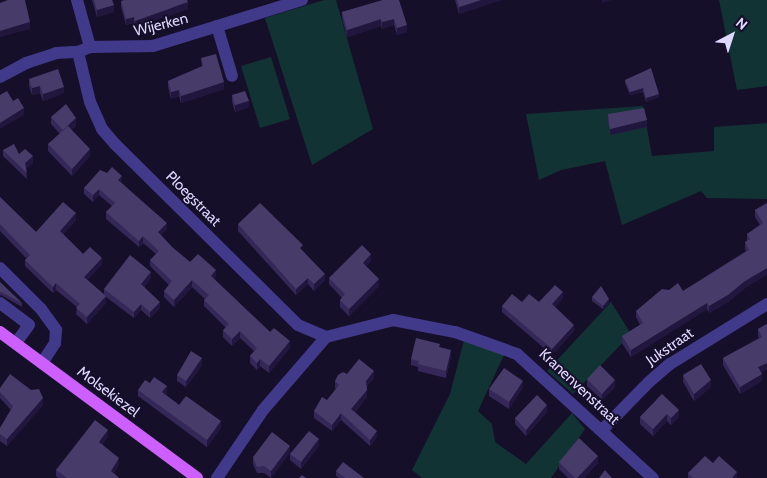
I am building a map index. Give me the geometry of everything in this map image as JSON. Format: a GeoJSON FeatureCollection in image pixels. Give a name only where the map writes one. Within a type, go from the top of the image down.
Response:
{"type":"FeatureCollection","features":[{"type":"Feature","properties":{"kind":"main road","name":"Molsekiezel"},"geometry":{"type":"LineString","coordinates":[[0,332],[197,478]]}},
{"type":"Feature","properties":{"kind":"street","name":"Ploegstraat"},"geometry":{"type":"LineString","coordinates":[[77,0],[90,102],[102,129],[298,325],[326,336]]}},
{"type":"Feature","properties":{"kind":"street","name":"Wijerken"},"geometry":{"type":"LineString","coordinates":[[0,77],[38,58],[84,50],[153,46],[302,0]]}},
{"type":"Feature","properties":{"kind":"street"},"geometry":{"type":"LineString","coordinates":[[216,26],[232,76]]}},
{"type":"Feature","properties":{"kind":"street"},"geometry":{"type":"LineString","coordinates":[[0,268],[42,308],[56,330],[55,343],[42,363]]}},
{"type":"Feature","properties":{"kind":"street"},"geometry":{"type":"LineString","coordinates":[[0,294],[27,316],[29,325],[16,343]]}},
{"type":"Feature","properties":{"kind":"street"},"geometry":{"type":"LineString","coordinates":[[0,303],[29,325]]}},
{"type":"Feature","properties":{"kind":"street","name":"Jukstraat"},"geometry":{"type":"LineString","coordinates":[[602,430],[649,382],[670,364],[767,304]]}},
{"type":"Feature","properties":{"kind":"street","name":"Kranenvenstraat"},"geometry":{"type":"LineString","coordinates":[[326,336],[393,320],[455,332],[501,346],[532,364],[653,478]]}},
{"type":"Feature","properties":{"kind":"street"},"geometry":{"type":"LineString","coordinates":[[217,478],[263,410],[326,336]]}},
{"type":"Feature","properties":{"kind":"green space"},"geometry":{"type":"Polygon","coordinates":[[[324,0],[336,0],[373,129],[312,165],[265,18],[324,0]]]}},
{"type":"Feature","properties":{"kind":"green space"},"geometry":{"type":"Polygon","coordinates":[[[719,0],[767,0],[767,86],[737,90],[719,0]]]}},
{"type":"Feature","properties":{"kind":"green space"},"geometry":{"type":"Polygon","coordinates":[[[271,57],[290,119],[260,128],[241,66],[271,57]]]}},
{"type":"Feature","properties":{"kind":"green space"},"geometry":{"type":"Polygon","coordinates":[[[643,106],[652,156],[714,151],[714,127],[767,123],[767,199],[707,198],[701,191],[622,225],[605,161],[561,170],[539,180],[526,114],[643,106]]]}},
{"type":"Feature","properties":{"kind":"green space"},"geometry":{"type":"Polygon","coordinates":[[[611,302],[631,334],[573,394],[547,371],[611,302]]]}},
{"type":"Feature","properties":{"kind":"green space"},"geometry":{"type":"Polygon","coordinates":[[[464,340],[504,355],[478,411],[492,424],[495,442],[526,464],[572,413],[585,429],[551,478],[422,478],[412,470],[450,394],[464,340]]]}},
{"type":"Feature","properties":{"kind":"building"},"geometry":{"type":"Polygon","coordinates":[[[8,0],[25,0],[30,22],[0,31],[0,3],[8,0]]]}},
{"type":"Feature","properties":{"kind":"building"},"geometry":{"type":"Polygon","coordinates":[[[94,0],[112,0],[114,5],[97,10],[94,0]]]}},
{"type":"Feature","properties":{"kind":"building"},"geometry":{"type":"Polygon","coordinates":[[[187,0],[188,2],[135,21],[134,17],[126,19],[121,1],[187,0]]]}},
{"type":"Feature","properties":{"kind":"building"},"geometry":{"type":"Polygon","coordinates":[[[383,0],[399,0],[407,25],[397,28],[394,19],[382,22],[381,19],[347,30],[342,12],[383,0]]]}},
{"type":"Feature","properties":{"kind":"building"},"geometry":{"type":"Polygon","coordinates":[[[457,0],[481,0],[459,7],[457,0]]]}},
{"type":"Feature","properties":{"kind":"building"},"geometry":{"type":"Polygon","coordinates":[[[216,54],[224,82],[181,96],[179,90],[171,92],[168,81],[203,66],[201,58],[216,54]]]}},
{"type":"Feature","properties":{"kind":"building"},"geometry":{"type":"Polygon","coordinates":[[[651,68],[659,94],[646,98],[643,88],[630,92],[625,80],[651,68]]]}},
{"type":"Feature","properties":{"kind":"building"},"geometry":{"type":"Polygon","coordinates":[[[58,69],[64,87],[43,94],[40,86],[32,88],[29,79],[58,69]]]}},
{"type":"Feature","properties":{"kind":"building"},"geometry":{"type":"Polygon","coordinates":[[[7,91],[13,101],[18,98],[24,108],[0,123],[0,95],[7,91]]]}},
{"type":"Feature","properties":{"kind":"building"},"geometry":{"type":"Polygon","coordinates":[[[245,91],[249,101],[235,105],[232,95],[245,91]]]}},
{"type":"Feature","properties":{"kind":"building"},"geometry":{"type":"Polygon","coordinates":[[[66,104],[76,118],[63,130],[51,117],[66,104]]]}},
{"type":"Feature","properties":{"kind":"building"},"geometry":{"type":"Polygon","coordinates":[[[644,108],[647,120],[610,129],[608,114],[644,108]]]}},
{"type":"Feature","properties":{"kind":"building"},"geometry":{"type":"Polygon","coordinates":[[[68,126],[90,149],[72,169],[48,144],[68,126]]]}},
{"type":"Feature","properties":{"kind":"building"},"geometry":{"type":"Polygon","coordinates":[[[14,144],[19,154],[25,149],[33,156],[25,163],[27,173],[3,150],[14,144]]]}},
{"type":"Feature","properties":{"kind":"building"},"geometry":{"type":"Polygon","coordinates":[[[112,167],[122,176],[118,180],[167,223],[158,232],[172,247],[190,262],[198,254],[216,270],[211,276],[270,332],[274,328],[290,341],[269,366],[260,359],[257,363],[250,356],[257,348],[240,331],[232,339],[223,330],[229,324],[204,300],[209,295],[192,280],[174,300],[164,291],[172,281],[150,260],[159,251],[143,236],[139,241],[106,212],[115,203],[99,189],[93,195],[84,188],[100,170],[107,173],[112,167]]]}},
{"type":"Feature","properties":{"kind":"building"},"geometry":{"type":"Polygon","coordinates":[[[0,197],[36,232],[63,202],[76,213],[60,231],[83,254],[90,247],[102,258],[84,277],[106,296],[87,317],[76,308],[80,304],[56,283],[53,287],[25,260],[30,255],[0,224],[0,197]]]}},
{"type":"Feature","properties":{"kind":"building"},"geometry":{"type":"Polygon","coordinates":[[[260,203],[303,245],[300,248],[325,274],[314,284],[308,278],[296,289],[238,224],[260,203]]]}},
{"type":"Feature","properties":{"kind":"building"},"geometry":{"type":"Polygon","coordinates":[[[767,203],[767,268],[745,281],[728,295],[709,306],[707,303],[631,350],[622,336],[643,323],[636,311],[662,289],[669,290],[678,283],[683,291],[749,250],[745,242],[750,239],[747,234],[763,223],[755,210],[767,203]]]}},
{"type":"Feature","properties":{"kind":"building"},"geometry":{"type":"Polygon","coordinates":[[[362,245],[371,254],[363,263],[379,279],[349,309],[340,300],[345,294],[329,278],[362,245]]]}},
{"type":"Feature","properties":{"kind":"building"},"geometry":{"type":"Polygon","coordinates":[[[130,255],[151,272],[141,284],[160,302],[150,312],[141,304],[134,312],[104,289],[130,255]]]}},
{"type":"Feature","properties":{"kind":"building"},"geometry":{"type":"Polygon","coordinates":[[[0,282],[22,303],[0,293],[0,282]]]}},
{"type":"Feature","properties":{"kind":"building"},"geometry":{"type":"Polygon","coordinates":[[[555,285],[563,292],[552,304],[574,325],[552,349],[502,306],[512,294],[522,302],[529,294],[539,302],[555,285]]]}},
{"type":"Feature","properties":{"kind":"building"},"geometry":{"type":"Polygon","coordinates":[[[601,286],[609,299],[603,306],[592,297],[601,286]]]}},
{"type":"Feature","properties":{"kind":"building"},"geometry":{"type":"Polygon","coordinates":[[[767,324],[767,363],[758,367],[762,374],[740,387],[723,358],[762,337],[758,329],[767,324]]]}},
{"type":"Feature","properties":{"kind":"building"},"geometry":{"type":"Polygon","coordinates":[[[416,338],[440,344],[439,347],[451,350],[446,371],[418,364],[419,361],[411,359],[416,338]]]}},
{"type":"Feature","properties":{"kind":"building"},"geometry":{"type":"Polygon","coordinates":[[[191,351],[202,358],[186,381],[177,375],[191,351]]]}},
{"type":"Feature","properties":{"kind":"building"},"geometry":{"type":"Polygon","coordinates":[[[359,359],[374,371],[366,381],[367,390],[351,409],[377,431],[370,440],[341,413],[332,425],[314,411],[322,397],[327,400],[339,385],[335,381],[338,375],[343,372],[347,374],[359,359]]]}},
{"type":"Feature","properties":{"kind":"building"},"geometry":{"type":"Polygon","coordinates":[[[701,364],[711,380],[694,394],[683,375],[701,364]]]}},
{"type":"Feature","properties":{"kind":"building"},"geometry":{"type":"Polygon","coordinates":[[[600,365],[615,380],[602,394],[587,379],[600,365]]]}},
{"type":"Feature","properties":{"kind":"building"},"geometry":{"type":"Polygon","coordinates":[[[504,368],[523,381],[509,402],[489,389],[504,368]]]}},
{"type":"Feature","properties":{"kind":"building"},"geometry":{"type":"Polygon","coordinates":[[[10,374],[31,390],[39,389],[43,398],[7,439],[0,434],[0,428],[13,406],[0,392],[0,388],[10,374]]]}},
{"type":"Feature","properties":{"kind":"building"},"geometry":{"type":"Polygon","coordinates":[[[154,377],[167,386],[162,392],[179,405],[186,396],[221,421],[207,440],[138,390],[145,380],[150,383],[154,377]]]}},
{"type":"Feature","properties":{"kind":"building"},"geometry":{"type":"Polygon","coordinates":[[[662,394],[679,410],[671,418],[667,414],[653,429],[640,417],[662,394]]]}},
{"type":"Feature","properties":{"kind":"building"},"geometry":{"type":"Polygon","coordinates":[[[537,395],[547,405],[526,430],[515,418],[537,395]]]}},
{"type":"Feature","properties":{"kind":"building"},"geometry":{"type":"Polygon","coordinates":[[[95,420],[108,430],[99,442],[119,458],[111,471],[119,478],[67,478],[56,470],[95,420]]]}},
{"type":"Feature","properties":{"kind":"building"},"geometry":{"type":"Polygon","coordinates":[[[309,431],[319,439],[301,462],[290,454],[309,431]]]}},
{"type":"Feature","properties":{"kind":"building"},"geometry":{"type":"Polygon","coordinates":[[[272,432],[290,446],[271,471],[264,466],[257,467],[253,457],[272,432]]]}},
{"type":"Feature","properties":{"kind":"building"},"geometry":{"type":"Polygon","coordinates":[[[579,438],[598,456],[575,478],[559,462],[579,438]]]}},
{"type":"Feature","properties":{"kind":"building"},"geometry":{"type":"Polygon","coordinates":[[[705,456],[713,463],[719,456],[737,472],[732,478],[693,478],[688,473],[705,456]]]}},
{"type":"Feature","properties":{"kind":"building"},"geometry":{"type":"Polygon","coordinates":[[[343,462],[364,478],[345,478],[336,471],[343,462]]]}},
{"type":"Feature","properties":{"kind":"building"},"geometry":{"type":"Polygon","coordinates":[[[605,470],[612,478],[599,478],[605,470]]]}}]}
